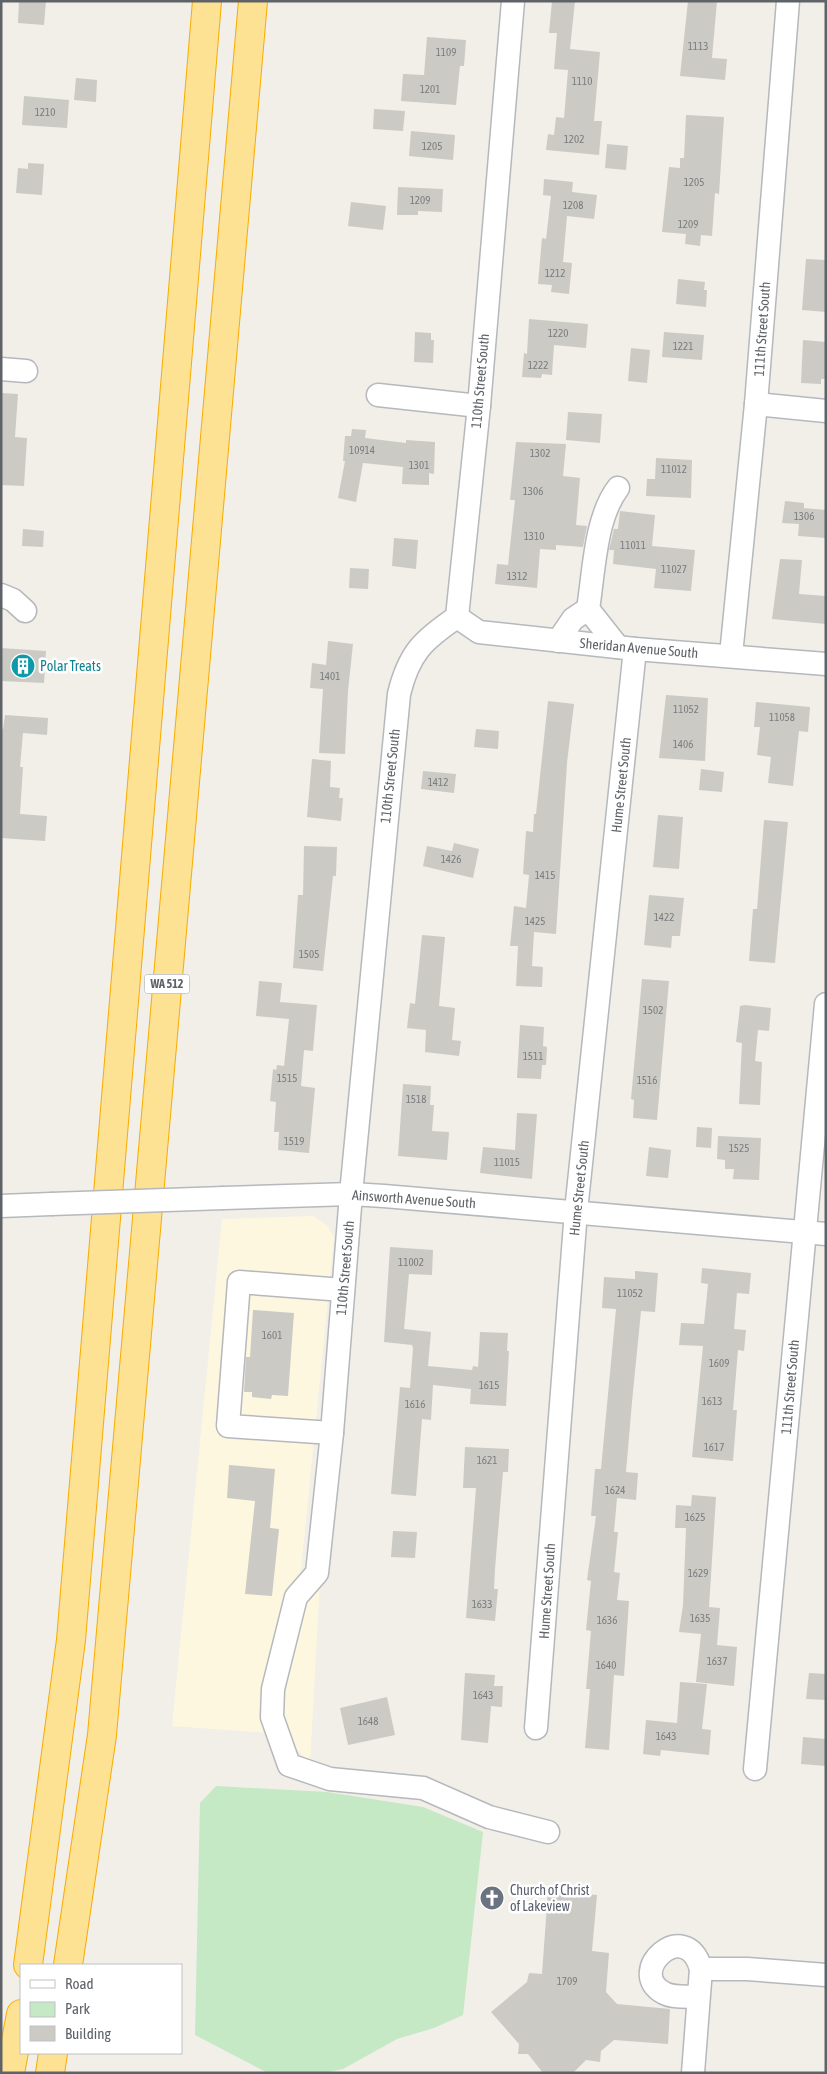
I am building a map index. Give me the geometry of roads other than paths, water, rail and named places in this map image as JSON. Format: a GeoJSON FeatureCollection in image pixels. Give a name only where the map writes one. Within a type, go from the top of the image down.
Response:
{"type":"FeatureCollection","features":[{"type":"Feature","properties":{"kind":"highway","name":"WA 512"},"geometry":{"type":"LineString","coordinates":[[28,1964],[71,1640],[208,1]]}},
{"type":"Feature","properties":{"kind":"highway","name":"WA 512"},"geometry":{"type":"LineString","coordinates":[[68,1964],[102,1736],[253,1]]}},
{"type":"Feature","properties":{"kind":"highway"},"geometry":{"type":"LineString","coordinates":[[10,2073],[20,2019]]}},
{"type":"Feature","properties":{"kind":"highway"},"geometry":{"type":"LineString","coordinates":[[50,2073],[53,2054]]}},
{"type":"Feature","properties":{"kind":"street","name":"110th Street South"},"geometry":{"type":"LineString","coordinates":[[513,1],[479,406],[457,617],[433,633],[417,648],[405,671],[399,694],[351,1194],[332,1433],[317,1573],[296,1598],[273,1689],[272,1717],[289,1765],[330,1779],[423,1788],[489,1817],[548,1832]]}},
{"type":"Feature","properties":{"kind":"street","name":"111th Street South"},"geometry":{"type":"LineString","coordinates":[[731,656],[756,404],[788,1]]}},
{"type":"Feature","properties":{"kind":"street"},"geometry":{"type":"LineString","coordinates":[[1,369],[26,371]]}},
{"type":"Feature","properties":{"kind":"street"},"geometry":{"type":"LineString","coordinates":[[378,394],[479,406]]}},
{"type":"Feature","properties":{"kind":"street"},"geometry":{"type":"LineString","coordinates":[[756,404],[826,411]]}},
{"type":"Feature","properties":{"kind":"street"},"geometry":{"type":"LineString","coordinates":[[558,641],[573,619],[588,609],[602,518],[609,500],[618,488]]}},
{"type":"Feature","properties":{"kind":"street"},"geometry":{"type":"LineString","coordinates":[[1,595],[13,600],[25,611]]}},
{"type":"Feature","properties":{"kind":"street"},"geometry":{"type":"LineString","coordinates":[[588,609],[627,648]]}},
{"type":"Feature","properties":{"kind":"street","name":"Sheridan Avenue South"},"geometry":{"type":"LineString","coordinates":[[457,617],[479,632],[627,648],[826,664]]}},
{"type":"Feature","properties":{"kind":"street","name":"Hume Street South"},"geometry":{"type":"LineString","coordinates":[[536,1728],[576,1211],[627,648]]}},
{"type":"Feature","properties":{"kind":"street","name":"111th Street South"},"geometry":{"type":"LineString","coordinates":[[754,1770],[815,1233],[826,1004]]}},
{"type":"Feature","properties":{"kind":"street","name":"Ainsworth Avenue South"},"geometry":{"type":"LineString","coordinates":[[1,1206],[351,1194],[576,1211],[815,1233]]}},
{"type":"Feature","properties":{"kind":"street"},"geometry":{"type":"LineString","coordinates":[[332,1433],[228,1426],[239,1282],[343,1290]]}},
{"type":"Feature","properties":{"kind":"street"},"geometry":{"type":"LineString","coordinates":[[693,2073],[700,1969],[693,1954],[678,1947],[661,1952],[652,1966],[654,1983],[658,1990],[666,1994],[698,1997]]}},
{"type":"Feature","properties":{"kind":"street"},"geometry":{"type":"LineString","coordinates":[[700,1969],[747,1969],[826,1976]]}},
{"type":"Feature","properties":{"kind":"place","name":"Polar Treats"},"geometry":{"type":"Point","coordinates":[23,666]}},
{"type":"Feature","properties":{"kind":"place","name":"Church of Christ of Lakeview"},"geometry":{"type":"Point","coordinates":[492,1898]}}]}
